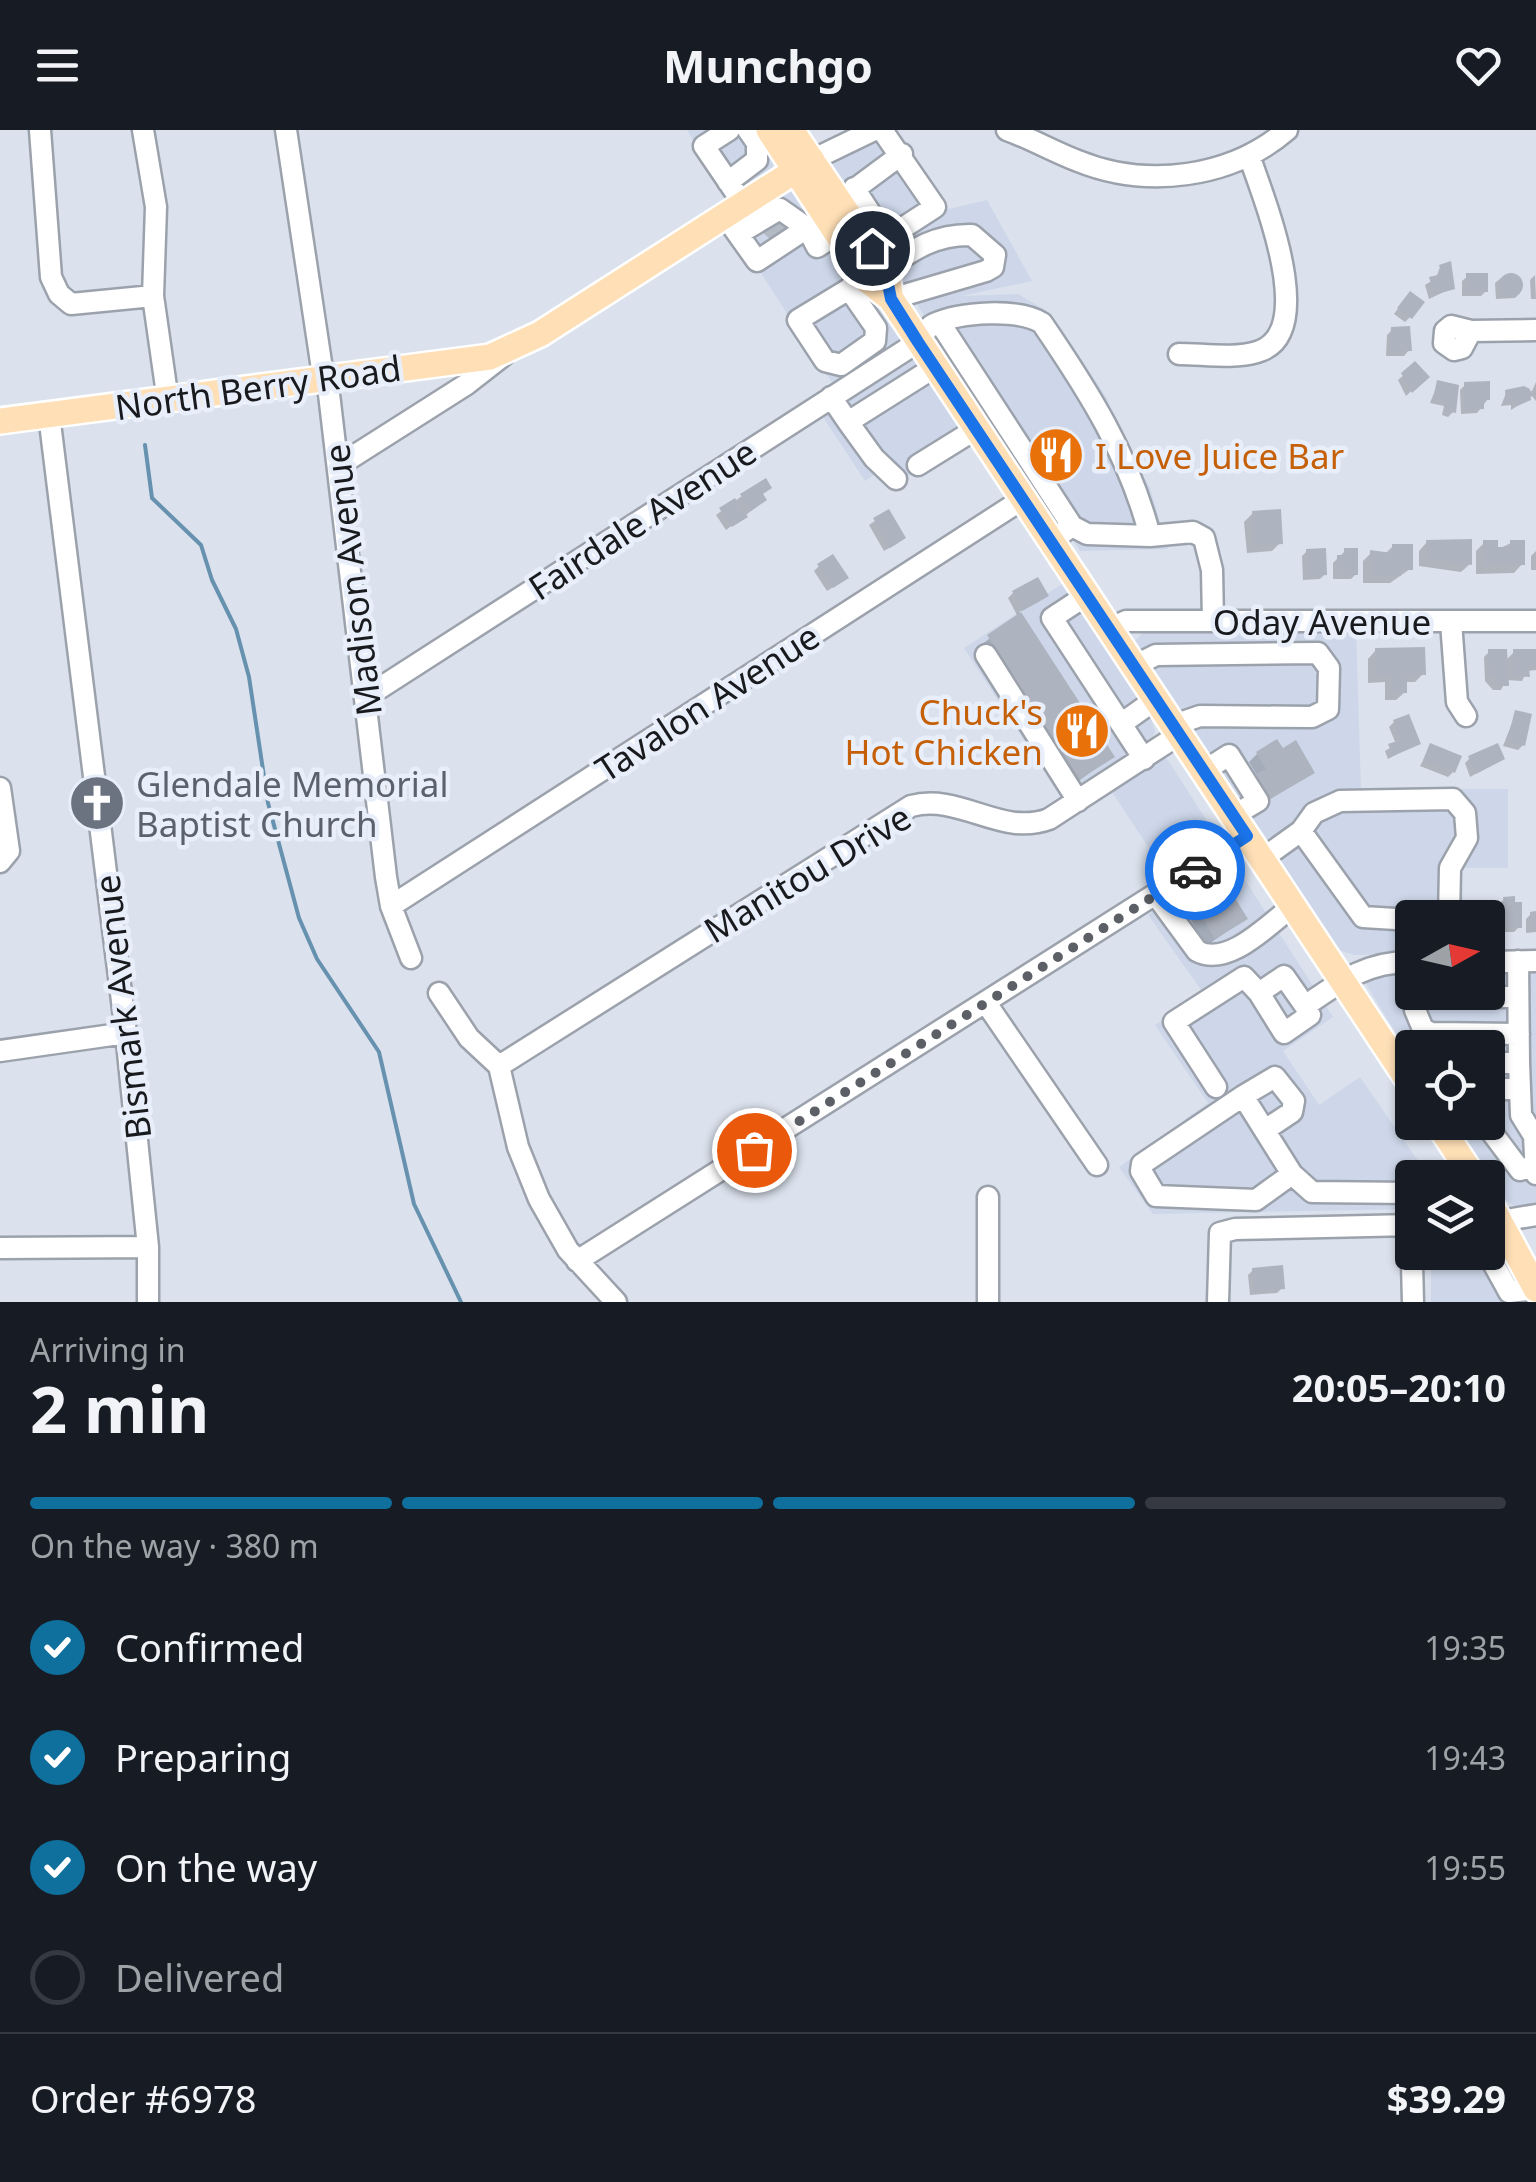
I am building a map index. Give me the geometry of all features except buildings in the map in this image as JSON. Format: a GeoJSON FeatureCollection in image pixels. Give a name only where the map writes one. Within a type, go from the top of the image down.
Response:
{"type":"FeatureCollection","features":[{"type":"Feature","properties":{"kind":"main road"},"geometry":{"type":"LineString","coordinates":[[769,130],[803,166],[847,194],[871,263],[895,306],[1022,498],[1062,534],[1087,595],[1395,1060]]}},
{"type":"Feature","properties":{"kind":"main road"},"geometry":{"type":"LineString","coordinates":[[791,130],[822,243],[871,263]]}},
{"type":"Feature","properties":{"kind":"main road","name":"North Berry Road"},"geometry":{"type":"LineString","coordinates":[[0,421],[490,357],[758,225],[803,166]]}},
{"type":"Feature","properties":{"kind":"main road"},"geometry":{"type":"LineString","coordinates":[[1505,1234],[1536,1289]]}},
{"type":"Feature","properties":{"kind":"street"},"geometry":{"type":"LineString","coordinates":[[40,130],[51,277],[58,294],[71,304],[153,296]]}},
{"type":"Feature","properties":{"kind":"street"},"geometry":{"type":"LineString","coordinates":[[143,130],[156,207],[153,296],[168,401]]}},
{"type":"Feature","properties":{"kind":"street","name":"Madison Avenue"},"geometry":{"type":"LineString","coordinates":[[286,130],[322,369],[327,376],[391,906],[412,958]]}},
{"type":"Feature","properties":{"kind":"street"},"geometry":{"type":"LineString","coordinates":[[730,130],[704,146],[758,225],[822,243]]}},
{"type":"Feature","properties":{"kind":"street"},"geometry":{"type":"LineString","coordinates":[[728,182],[757,160],[757,143],[749,130]]}},
{"type":"Feature","properties":{"kind":"street"},"geometry":{"type":"LineString","coordinates":[[871,263],[960,235],[978,237],[995,255],[994,267],[895,306],[876,334],[843,356],[824,361],[798,320],[935,207],[902,154],[872,130]]}},
{"type":"Feature","properties":{"kind":"street","name":"North Berry Road"},"geometry":{"type":"LineString","coordinates":[[803,166],[872,130]]}},
{"type":"Feature","properties":{"kind":"street"},"geometry":{"type":"LineString","coordinates":[[1008,130],[1078,162],[1153,178],[1250,158],[1287,130]]}},
{"type":"Feature","properties":{"kind":"street"},"geometry":{"type":"LineString","coordinates":[[847,194],[902,154]]}},
{"type":"Feature","properties":{"kind":"street"},"geometry":{"type":"LineString","coordinates":[[1179,354],[1258,352],[1275,341],[1283,324],[1286,293],[1280,248],[1250,158]]}},
{"type":"Feature","properties":{"kind":"street"},"geometry":{"type":"LineString","coordinates":[[758,225],[780,210],[822,243]]}},
{"type":"Feature","properties":{"kind":"street"},"geometry":{"type":"LineString","coordinates":[[871,263],[876,334]]}},
{"type":"Feature","properties":{"kind":"street"},"geometry":{"type":"LineString","coordinates":[[1150,536],[1138,489],[1102,410],[1042,324],[1016,312],[940,323],[1062,534],[1150,536],[1194,532],[1204,538],[1212,570],[1213,620]]}},
{"type":"Feature","properties":{"kind":"street","name":"Fairdale Avenue"},"geometry":{"type":"LineString","coordinates":[[366,697],[918,342],[940,323]]}},
{"type":"Feature","properties":{"kind":"street"},"geometry":{"type":"LineString","coordinates":[[1472,331],[1536,330]]}},
{"type":"Feature","properties":{"kind":"street","name":"North Berry Road"},"geometry":{"type":"LineString","coordinates":[[338,466],[467,384],[514,347]]}},
{"type":"Feature","properties":{"kind":"street"},"geometry":{"type":"LineString","coordinates":[[848,422],[938,372],[965,362]]}},
{"type":"Feature","properties":{"kind":"street"},"geometry":{"type":"LineString","coordinates":[[832,397],[896,479]]}},
{"type":"Feature","properties":{"kind":"street","name":"Bismark Avenue"},"geometry":{"type":"LineString","coordinates":[[49,414],[126,1033],[148,1247],[148,1302]]}},
{"type":"Feature","properties":{"kind":"street"},"geometry":{"type":"LineString","coordinates":[[918,465],[976,428]]}},
{"type":"Feature","properties":{"kind":"street","name":"Tavalon Avenue"},"geometry":{"type":"LineString","coordinates":[[391,906],[1022,498]]}},
{"type":"Feature","properties":{"kind":"street"},"geometry":{"type":"LineString","coordinates":[[1087,595],[1052,618],[1144,759]]}},
{"type":"Feature","properties":{"kind":"street"},"geometry":{"type":"LineString","coordinates":[[1279,654],[1280,619]]}},
{"type":"Feature","properties":{"kind":"street","name":"Oday Avenue"},"geometry":{"type":"LineString","coordinates":[[1109,628],[1126,621],[1536,621]]}},
{"type":"Feature","properties":{"kind":"street"},"geometry":{"type":"LineString","coordinates":[[1451,622],[1457,702],[1466,716]]}},
{"type":"Feature","properties":{"kind":"street"},"geometry":{"type":"LineString","coordinates":[[1134,666],[1156,655],[1318,653],[1328,668],[1328,709],[1312,717],[1200,716],[1177,730]]}},
{"type":"Feature","properties":{"kind":"street"},"geometry":{"type":"LineString","coordinates":[[986,655],[1078,800]]}},
{"type":"Feature","properties":{"kind":"street"},"geometry":{"type":"LineString","coordinates":[[1121,724],[1156,699]]}},
{"type":"Feature","properties":{"kind":"street","name":"Manitou Drive"},"geometry":{"type":"LineString","coordinates":[[500,1066],[911,806],[946,802],[1013,825],[1031,826],[1144,759],[1177,730]]}},
{"type":"Feature","properties":{"kind":"street"},"geometry":{"type":"LineString","coordinates":[[0,788],[9,852],[0,862]]}},
{"type":"Feature","properties":{"kind":"street"},"geometry":{"type":"LineString","coordinates":[[1262,859],[1301,831],[1314,813],[1340,801],[1453,799],[1465,813],[1466,838],[1450,868],[1449,900]]}},
{"type":"Feature","properties":{"kind":"street"},"geometry":{"type":"LineString","coordinates":[[577,1261],[1156,895],[1240,826]]}},
{"type":"Feature","properties":{"kind":"street"},"geometry":{"type":"LineString","coordinates":[[1301,831],[1363,917],[1395,919]]}},
{"type":"Feature","properties":{"kind":"street"},"geometry":{"type":"LineString","coordinates":[[1156,895],[1196,951],[1206,956],[1230,952],[1294,906]]}},
{"type":"Feature","properties":{"kind":"street"},"geometry":{"type":"LineString","coordinates":[[1527,961],[1518,997],[1521,1115],[1534,1136],[1536,1174]]}},
{"type":"Feature","properties":{"kind":"street"},"geometry":{"type":"LineString","coordinates":[[1306,1006],[1341,980],[1372,965],[1395,963]]}},
{"type":"Feature","properties":{"kind":"street"},"geometry":{"type":"LineString","coordinates":[[1216,1086],[1174,1022],[1244,977],[1284,1033],[1310,1015],[1284,976],[1259,993]]}},
{"type":"Feature","properties":{"kind":"street"},"geometry":{"type":"LineString","coordinates":[[439,993],[469,1038],[500,1066],[518,1147],[539,1200],[577,1261],[616,1302]]}},
{"type":"Feature","properties":{"kind":"street"},"geometry":{"type":"LineString","coordinates":[[1518,997],[1421,998],[1415,1010],[1423,1029],[1431,1033],[1519,1034]]}},
{"type":"Feature","properties":{"kind":"street"},"geometry":{"type":"LineString","coordinates":[[986,1003],[1097,1165]]}},
{"type":"Feature","properties":{"kind":"street"},"geometry":{"type":"LineString","coordinates":[[0,1050],[126,1033]]}},
{"type":"Feature","properties":{"kind":"street"},"geometry":{"type":"LineString","coordinates":[[1505,1063],[1519,1063]]}},
{"type":"Feature","properties":{"kind":"street"},"geometry":{"type":"LineString","coordinates":[[1264,1130],[1292,1112],[1294,1100],[1275,1078],[1142,1164],[1149,1190],[1156,1196],[1256,1200],[1292,1174]]}},
{"type":"Feature","properties":{"kind":"street"},"geometry":{"type":"LineString","coordinates":[[1505,1089],[1520,1089]]}},
{"type":"Feature","properties":{"kind":"street"},"geometry":{"type":"LineString","coordinates":[[1243,1096],[1292,1174],[1312,1192],[1395,1193]]}},
{"type":"Feature","properties":{"kind":"street"},"geometry":{"type":"LineString","coordinates":[[1496,1140],[1520,1170],[1535,1166]]}},
{"type":"Feature","properties":{"kind":"street"},"geometry":{"type":"LineString","coordinates":[[988,1197],[988,1302]]}},
{"type":"Feature","properties":{"kind":"street"},"geometry":{"type":"LineString","coordinates":[[1505,1215],[1536,1214]]}},
{"type":"Feature","properties":{"kind":"street"},"geometry":{"type":"LineString","coordinates":[[1218,1302],[1220,1233],[1235,1229],[1395,1225]]}},
{"type":"Feature","properties":{"kind":"street"},"geometry":{"type":"LineString","coordinates":[[0,1248],[148,1247]]}},
{"type":"Feature","properties":{"kind":"street"},"geometry":{"type":"LineString","coordinates":[[1505,1249],[1515,1248]]}},
{"type":"Feature","properties":{"kind":"street"},"geometry":{"type":"LineString","coordinates":[[1413,1270],[1413,1302]]}},
{"type":"Feature","properties":{"kind":"street"},"geometry":{"type":"LineString","coordinates":[[1497,1270],[1509,1292],[1536,1289]]}},
{"type":"Feature","properties":{"kind":"shaded area"},"geometry":{"type":"Polygon","coordinates":[[[687,130],[760,130],[774,154],[772,172],[729,201],[687,130]]]}},
{"type":"Feature","properties":{"kind":"shaded area"},"geometry":{"type":"Polygon","coordinates":[[[898,134],[944,210],[987,200],[1032,281],[961,296],[1018,294],[1045,310],[1062,330],[1108,400],[1116,430],[1150,488],[1168,549],[1080,551],[832,176],[834,161],[846,149],[898,134]]]}},
{"type":"Feature","properties":{"kind":"shaded area"},"geometry":{"type":"Polygon","coordinates":[[[794,188],[803,195],[967,435],[894,486],[883,469],[865,481],[819,411],[840,395],[729,224],[782,190],[794,188]]]}},
{"type":"Feature","properties":{"kind":"shaded area"},"geometry":{"type":"Polygon","coordinates":[[[1062,584],[1150,715],[1155,732],[1149,744],[1062,799],[964,648],[1062,584]]]}},
{"type":"Feature","properties":{"kind":"shaded area"},"geometry":{"type":"Polygon","coordinates":[[[1356,627],[1361,789],[1508,789],[1508,868],[1462,868],[1463,900],[1395,900],[1395,954],[1354,955],[1338,950],[1135,641],[1145,630],[1356,627]]]}},
{"type":"Feature","properties":{"kind":"shaded area"},"geometry":{"type":"Polygon","coordinates":[[[1164,754],[1333,1017],[1283,1051],[1319,1105],[1360,1077],[1395,1128],[1395,1140],[1404,1140],[1417,1160],[1395,1160],[1395,1209],[1153,1214],[1119,1167],[1208,1103],[1155,1025],[1204,994],[1148,915],[1179,894],[1110,789],[1164,754]]]}},
{"type":"Feature","properties":{"kind":"shaded area"},"geometry":{"type":"Polygon","coordinates":[[[1536,969],[1536,1202],[1517,1208],[1505,1198],[1505,1160],[1480,1160],[1466,1140],[1505,1140],[1505,1030],[1395,1032],[1360,974],[1395,972],[1395,1010],[1505,1010],[1505,970],[1536,969]]]}},
{"type":"Feature","properties":{"kind":"shaded area"},"geometry":{"type":"Polygon","coordinates":[[[1431,1270],[1501,1270],[1517,1302],[1431,1302],[1431,1270]]]}},
{"type":"Feature","properties":{"kind":"waterway"},"geometry":{"type":"LineString","coordinates":[[145,445],[152,498],[201,545],[212,580],[236,629],[249,677],[268,803],[299,918],[317,959],[379,1052],[414,1204],[461,1302]]}},
{"type":"Feature","properties":{"kind":"tunnel"},"geometry":{"type":"LineString","coordinates":[[768,224],[781,235]]}},
{"type":"Feature","properties":{"kind":"way so far"},"geometry":{"type":"LineString","coordinates":[[754,1150],[1195,870]]}},
{"type":"Feature","properties":{"kind":"place","name":"I Love Juice Bar"},"geometry":{"type":"Point","coordinates":[1056,455]}},
{"type":"Feature","properties":{"kind":"place","name":"Chuck's Hot Chicken"},"geometry":{"type":"Point","coordinates":[1082,731]}},
{"type":"Feature","properties":{"kind":"place","name":"Glendale Memorial Baptist Church"},"geometry":{"type":"Point","coordinates":[97,803]}},
{"type":"Feature","properties":{"kind":"route"},"geometry":{"type":"LineString","coordinates":[[872,248],[885,269],[891,299],[918,342],[1247,836],[1195,870]]}}]}
